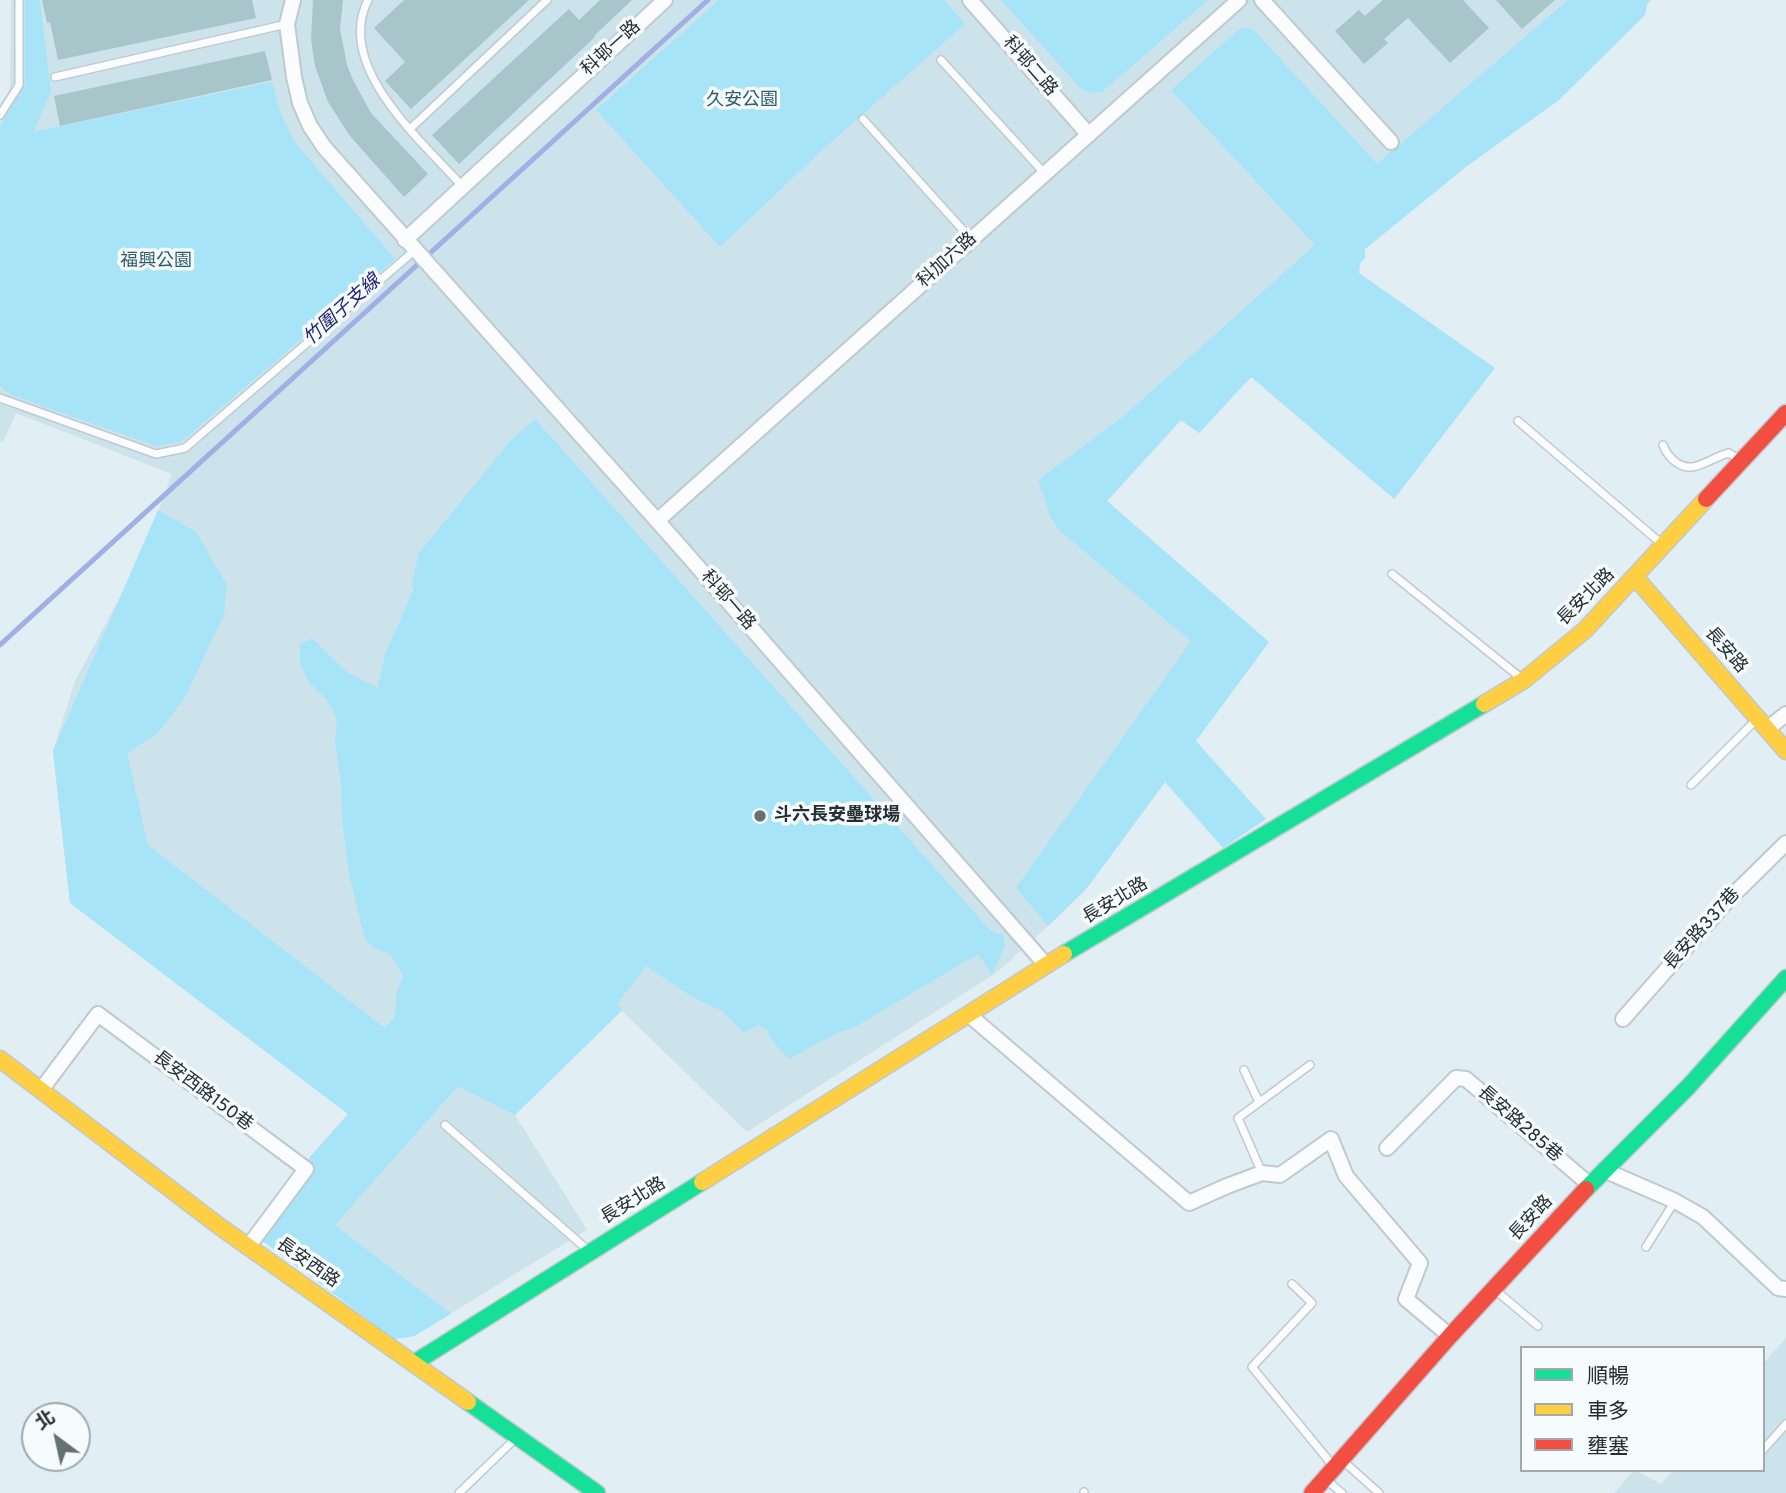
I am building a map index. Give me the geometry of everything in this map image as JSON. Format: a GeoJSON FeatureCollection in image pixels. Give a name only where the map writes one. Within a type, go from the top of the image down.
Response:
{"type":"FeatureCollection","features":[{"type":"Feature","properties":{"kind":"street","name":"科邨一路"},"geometry":{"type":"LineString","coordinates":[[293,0],[287,24],[294,77],[300,103],[310,126],[324,147],[657,521],[1046,965]]}},
{"type":"Feature","properties":{"kind":"street","name":"科邨一路"},"geometry":{"type":"LineString","coordinates":[[410,245],[462,186],[665,0]]}},
{"type":"Feature","properties":{"kind":"street","name":"科邨二路"},"geometry":{"type":"LineString","coordinates":[[970,0],[1089,135]]}},
{"type":"Feature","properties":{"kind":"street","name":"科加六路"},"geometry":{"type":"LineString","coordinates":[[657,521],[1240,0]]}},
{"type":"Feature","properties":{"kind":"street"},"geometry":{"type":"LineString","coordinates":[[1262,0],[1391,142]]}},
{"type":"Feature","properties":{"kind":"street","name":"長安北路"},"geometry":{"type":"LineString","coordinates":[[414,1363],[1046,965],[1524,680],[1585,630],[1786,413]]}},
{"type":"Feature","properties":{"kind":"street","name":"長安路"},"geometry":{"type":"LineString","coordinates":[[1635,577],[1786,751]]}},
{"type":"Feature","properties":{"kind":"street"},"geometry":{"type":"LineString","coordinates":[[1762,724],[1786,714]]}},
{"type":"Feature","properties":{"kind":"street","name":"長安路337巷"},"geometry":{"type":"LineString","coordinates":[[1623,1019],[1727,901],[1786,843]]}},
{"type":"Feature","properties":{"kind":"street","name":"長安路"},"geometry":{"type":"LineString","coordinates":[[1312,1493],[1450,1336],[1604,1170],[1689,1086],[1786,978]]}},
{"type":"Feature","properties":{"kind":"street","name":"長安西路150巷"},"geometry":{"type":"LineString","coordinates":[[41,1090],[98,1014],[306,1169],[248,1247]]}},
{"type":"Feature","properties":{"kind":"street"},"geometry":{"type":"LineString","coordinates":[[968,1014],[1189,1203],[1227,1185],[1262,1173],[1280,1175],[1331,1139],[1346,1176],[1420,1263],[1406,1299],[1450,1336]]}},
{"type":"Feature","properties":{"kind":"street","name":"長安西路"},"geometry":{"type":"LineString","coordinates":[[0,1059],[248,1247],[597,1493]]}},
{"type":"Feature","properties":{"kind":"street","name":"長安路285巷"},"geometry":{"type":"LineString","coordinates":[[1387,1148],[1456,1078],[1466,1079],[1590,1185]]}},
{"type":"Feature","properties":{"kind":"street"},"geometry":{"type":"LineString","coordinates":[[1604,1170],[1675,1200],[1703,1217],[1778,1288],[1786,1289]]}},
{"type":"Feature","properties":{"kind":"lane"},"geometry":{"type":"LineString","coordinates":[[0,116],[19,85],[19,0]]}},
{"type":"Feature","properties":{"kind":"lane"},"geometry":{"type":"LineString","coordinates":[[410,130],[547,0]]}},
{"type":"Feature","properties":{"kind":"lane"},"geometry":{"type":"LineString","coordinates":[[368,3],[361,44],[383,94],[410,130],[462,186]]}},
{"type":"Feature","properties":{"kind":"lane"},"geometry":{"type":"LineString","coordinates":[[55,77],[287,24]]}},
{"type":"Feature","properties":{"kind":"lane"},"geometry":{"type":"LineString","coordinates":[[940,60],[1045,174]]}},
{"type":"Feature","properties":{"kind":"lane"},"geometry":{"type":"LineString","coordinates":[[863,119],[971,240]]}},
{"type":"Feature","properties":{"kind":"lane"},"geometry":{"type":"LineString","coordinates":[[0,398],[156,454],[185,448],[410,245]]}},
{"type":"Feature","properties":{"kind":"lane"},"geometry":{"type":"LineString","coordinates":[[1518,421],[1664,546]]}},
{"type":"Feature","properties":{"kind":"lane"},"geometry":{"type":"LineString","coordinates":[[1663,445],[1672,459],[1691,469],[1729,453],[1742,461]]}},
{"type":"Feature","properties":{"kind":"lane"},"geometry":{"type":"LineString","coordinates":[[1392,574],[1524,680]]}},
{"type":"Feature","properties":{"kind":"lane"},"geometry":{"type":"LineString","coordinates":[[1691,785],[1762,724]]}},
{"type":"Feature","properties":{"kind":"lane"},"geometry":{"type":"LineString","coordinates":[[1262,1173],[1238,1118],[1310,1065]]}},
{"type":"Feature","properties":{"kind":"lane"},"geometry":{"type":"LineString","coordinates":[[1244,1070],[1259,1102]]}},
{"type":"Feature","properties":{"kind":"lane"},"geometry":{"type":"LineString","coordinates":[[445,1125],[590,1253]]}},
{"type":"Feature","properties":{"kind":"lane"},"geometry":{"type":"LineString","coordinates":[[1646,1247],[1675,1200]]}},
{"type":"Feature","properties":{"kind":"lane"},"geometry":{"type":"LineString","coordinates":[[1292,1284],[1312,1303],[1252,1367],[1334,1469],[1342,1493]]}},
{"type":"Feature","properties":{"kind":"lane"},"geometry":{"type":"LineString","coordinates":[[1494,1289],[1538,1326]]}},
{"type":"Feature","properties":{"kind":"lane"},"geometry":{"type":"LineString","coordinates":[[1765,1448],[1786,1424]]}},
{"type":"Feature","properties":{"kind":"lane"},"geometry":{"type":"LineString","coordinates":[[459,1493],[516,1438]]}},
{"type":"Feature","properties":{"kind":"lane"},"geometry":{"type":"LineString","coordinates":[[1334,1469],[1379,1493]]}},
{"type":"Feature","properties":{"kind":"shaded area"},"geometry":{"type":"Polygon","coordinates":[[[11,0],[1651,0],[1647,4],[1645,15],[1559,100],[1467,166],[1365,249],[1365,258],[1360,263],[1359,272],[1251,377],[1199,433],[1181,420],[1107,501],[1269,642],[1087,888],[996,973],[747,1132],[622,1011],[515,1115],[587,1230],[414,1336],[394,1339],[263,1241],[312,1172],[309,1158],[348,1114],[70,903],[53,751],[75,681],[140,560],[172,474],[16,413],[3,442],[0,441],[0,105],[10,89],[11,0]]]}},
{"type":"Feature","properties":{"kind":"shaded area"},"geometry":{"type":"Polygon","coordinates":[[[1786,1338],[1786,1493],[1614,1493],[1632,1472],[1638,1472],[1661,1484],[1671,1472],[1765,1472],[1765,1362],[1786,1338]]]}},
{"type":"Feature","properties":{"kind":"green space","name":"福興公園"},"geometry":{"type":"Polygon","coordinates":[[[25,0],[40,0],[51,92],[33,132],[272,82],[280,111],[293,140],[395,259],[181,442],[156,446],[11,395],[0,386],[0,126],[25,84],[25,0]]]}},
{"type":"Feature","properties":{"kind":"green space","name":"久安公園"},"geometry":{"type":"Polygon","coordinates":[[[719,0],[944,0],[965,24],[821,151],[720,247],[596,110],[719,0]]]}},
{"type":"Feature","properties":{"kind":"green space"},"geometry":{"type":"Polygon","coordinates":[[[1001,0],[1208,0],[1102,92],[1092,93],[1082,90],[1001,0]]]}},
{"type":"Feature","properties":{"kind":"green space"},"geometry":{"type":"Polygon","coordinates":[[[1568,0],[1651,0],[1647,4],[1645,15],[1559,100],[1467,166],[1365,249],[1365,258],[1360,263],[1359,273],[1495,368],[1394,499],[1251,377],[1199,433],[1181,420],[1107,501],[1269,642],[1196,741],[1266,819],[1223,848],[1165,782],[1087,888],[1048,926],[1016,888],[1191,641],[1060,531],[1051,518],[1038,480],[1125,415],[1315,245],[1171,90],[1236,32],[1242,28],[1253,29],[1377,164],[1568,0]]]}},
{"type":"Feature","properties":{"kind":"green space"},"geometry":{"type":"Polygon","coordinates":[[[535,419],[990,930],[1003,935],[1005,945],[992,975],[978,954],[855,1027],[835,1034],[789,1059],[766,1029],[758,1025],[744,1033],[722,1011],[692,997],[646,966],[617,1004],[622,1010],[515,1115],[458,1086],[335,1225],[451,1314],[414,1336],[394,1339],[263,1241],[312,1172],[309,1158],[348,1114],[70,903],[53,751],[158,510],[196,532],[227,585],[224,614],[186,696],[158,733],[127,753],[148,845],[385,1028],[395,1016],[396,996],[403,975],[390,954],[372,947],[364,936],[349,874],[342,819],[341,783],[335,743],[337,718],[327,700],[308,681],[300,662],[300,644],[312,638],[348,673],[378,688],[385,654],[413,591],[412,583],[419,553],[511,440],[535,419]]]}},
{"type":"Feature","properties":{"kind":"building"},"geometry":{"type":"Polygon","coordinates":[[[42,0],[252,0],[256,18],[58,60],[42,0]]]}},
{"type":"Feature","properties":{"kind":"building"},"geometry":{"type":"Polygon","coordinates":[[[313,0],[343,0],[340,29],[347,65],[353,80],[371,113],[428,174],[404,197],[350,136],[328,102],[315,66],[311,39],[313,0]]]}},
{"type":"Feature","properties":{"kind":"building"},"geometry":{"type":"Polygon","coordinates":[[[404,0],[529,0],[411,109],[385,81],[405,62],[374,28],[404,0]]]}},
{"type":"Feature","properties":{"kind":"building"},"geometry":{"type":"Polygon","coordinates":[[[600,0],[632,0],[459,164],[432,135],[569,9],[579,20],[600,0]]]}},
{"type":"Feature","properties":{"kind":"building"},"geometry":{"type":"Polygon","coordinates":[[[1383,0],[1463,0],[1489,28],[1450,63],[1408,18],[1384,39],[1388,43],[1364,64],[1335,31],[1359,10],[1365,16],[1383,0]]]}},
{"type":"Feature","properties":{"kind":"building"},"geometry":{"type":"Polygon","coordinates":[[[1496,0],[1555,0],[1522,29],[1496,0]]]}},
{"type":"Feature","properties":{"kind":"building"},"geometry":{"type":"Polygon","coordinates":[[[265,51],[272,80],[60,126],[54,96],[265,51]]]}},
{"type":"Feature","properties":{"kind":"waterway","name":"竹圍子支線"},"geometry":{"type":"LineString","coordinates":[[0,645],[708,0]]}},
{"type":"Feature","properties":{"kind":"traffic: fast"},"geometry":{"type":"LineString","coordinates":[[1064,954],[1484,704]]}},
{"type":"Feature","properties":{"kind":"traffic: fast"},"geometry":{"type":"LineString","coordinates":[[1586,1189],[1689,1086],[1786,978]]}},
{"type":"Feature","properties":{"kind":"traffic: fast"},"geometry":{"type":"LineString","coordinates":[[414,1363],[702,1182]]}},
{"type":"Feature","properties":{"kind":"traffic: fast"},"geometry":{"type":"LineString","coordinates":[[468,1402],[597,1493]]}},
{"type":"Feature","properties":{"kind":"traffic: slow"},"geometry":{"type":"LineString","coordinates":[[1484,704],[1524,680],[1585,630],[1706,499]]}},
{"type":"Feature","properties":{"kind":"traffic: slow"},"geometry":{"type":"LineString","coordinates":[[1635,577],[1786,751]]}},
{"type":"Feature","properties":{"kind":"traffic: slow"},"geometry":{"type":"LineString","coordinates":[[702,1182],[1064,954]]}},
{"type":"Feature","properties":{"kind":"traffic: slow"},"geometry":{"type":"LineString","coordinates":[[0,1059],[219,1226],[468,1402]]}},
{"type":"Feature","properties":{"kind":"traffic: jam"},"geometry":{"type":"LineString","coordinates":[[1706,499],[1786,413]]}},
{"type":"Feature","properties":{"kind":"traffic: jam"},"geometry":{"type":"LineString","coordinates":[[1312,1493],[1450,1336],[1586,1189]]}},
{"type":"Feature","properties":{"kind":"place","name":"斗六長安壘球場"},"geometry":{"type":"Point","coordinates":[760,816]}}]}
